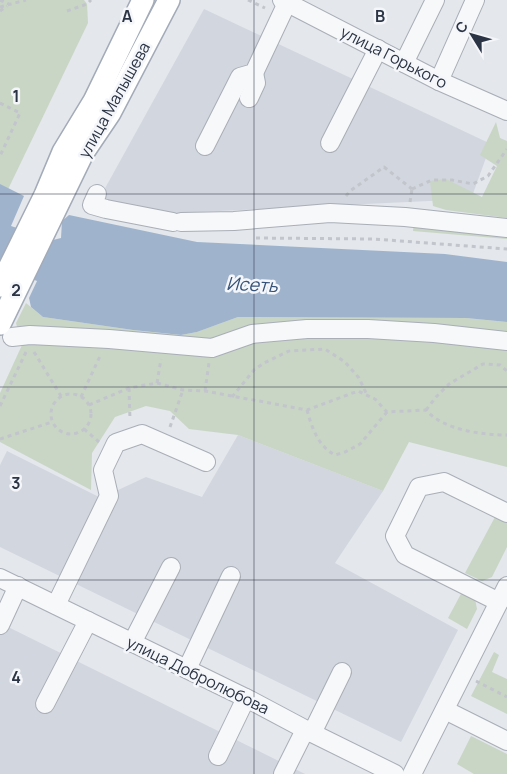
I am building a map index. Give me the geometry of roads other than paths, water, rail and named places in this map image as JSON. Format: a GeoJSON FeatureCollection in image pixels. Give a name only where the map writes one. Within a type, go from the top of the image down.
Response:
{"type":"FeatureCollection","features":[{"type":"Feature","properties":{"kind":"main road","name":"улица Малышева"},"geometry":{"type":"LineString","coordinates":[[52,198],[63,152],[94,101],[143,0]]}},
{"type":"Feature","properties":{"kind":"main road","name":"улица Малышева"},"geometry":{"type":"LineString","coordinates":[[52,198],[110,113],[169,0]]}},
{"type":"Feature","properties":{"kind":"main road"},"geometry":{"type":"LineString","coordinates":[[0,286],[52,198]]}},
{"type":"Feature","properties":{"kind":"main road"},"geometry":{"type":"LineString","coordinates":[[5,327],[52,198]]}},
{"type":"Feature","properties":{"kind":"street"},"geometry":{"type":"LineString","coordinates":[[404,63],[435,0]]}},
{"type":"Feature","properties":{"kind":"street"},"geometry":{"type":"LineString","coordinates":[[249,98],[256,84],[254,73],[284,1]]}},
{"type":"Feature","properties":{"kind":"street","name":"улица Горького"},"geometry":{"type":"LineString","coordinates":[[284,1],[439,81],[507,111]]}},
{"type":"Feature","properties":{"kind":"street"},"geometry":{"type":"LineString","coordinates":[[439,81],[470,2]]}},
{"type":"Feature","properties":{"kind":"street"},"geometry":{"type":"LineString","coordinates":[[330,143],[378,49]]}},
{"type":"Feature","properties":{"kind":"street"},"geometry":{"type":"LineString","coordinates":[[205,146],[240,77],[254,73]]}},
{"type":"Feature","properties":{"kind":"street"},"geometry":{"type":"LineString","coordinates":[[97,194],[92,205],[106,210],[177,222],[234,221],[330,213],[405,217],[507,228]]}},
{"type":"Feature","properties":{"kind":"street"},"geometry":{"type":"LineString","coordinates":[[5,327],[30,335],[109,339],[212,348],[252,334],[307,329],[368,329],[434,333],[507,341]]}},
{"type":"Feature","properties":{"kind":"street"},"geometry":{"type":"LineString","coordinates":[[56,605],[109,496],[103,470],[116,443],[142,434],[206,462]]}},
{"type":"Feature","properties":{"kind":"street"},"geometry":{"type":"LineString","coordinates":[[499,602],[405,555],[395,536],[419,487],[444,482],[507,513]]}},
{"type":"Feature","properties":{"kind":"street"},"geometry":{"type":"LineString","coordinates":[[132,643],[171,567]]}},
{"type":"Feature","properties":{"kind":"street"},"geometry":{"type":"LineString","coordinates":[[187,669],[231,576]]}},
{"type":"Feature","properties":{"kind":"street","name":"улица Добролюбова"},"geometry":{"type":"LineString","coordinates":[[0,578],[246,698],[395,774]]}},
{"type":"Feature","properties":{"kind":"street"},"geometry":{"type":"LineString","coordinates":[[0,625],[18,586]]}},
{"type":"Feature","properties":{"kind":"street"},"geometry":{"type":"LineString","coordinates":[[412,774],[507,586]]}},
{"type":"Feature","properties":{"kind":"street"},"geometry":{"type":"LineString","coordinates":[[45,704],[88,621]]}},
{"type":"Feature","properties":{"kind":"street"},"geometry":{"type":"LineString","coordinates":[[283,774],[342,672]]}},
{"type":"Feature","properties":{"kind":"street"},"geometry":{"type":"LineString","coordinates":[[218,756],[246,698]]}},
{"type":"Feature","properties":{"kind":"street"},"geometry":{"type":"LineString","coordinates":[[445,710],[507,741]]}},
{"type":"Feature","properties":{"kind":"water","name":"Исеть"},"geometry":{"type":"Polygon","coordinates":[[[0,184],[24,196],[11,226],[53,240],[61,238],[62,221],[69,215],[197,242],[445,254],[507,262],[507,322],[466,318],[238,317],[197,332],[181,335],[43,317],[31,307],[29,298],[37,281],[0,266],[0,184]]]}}]}
